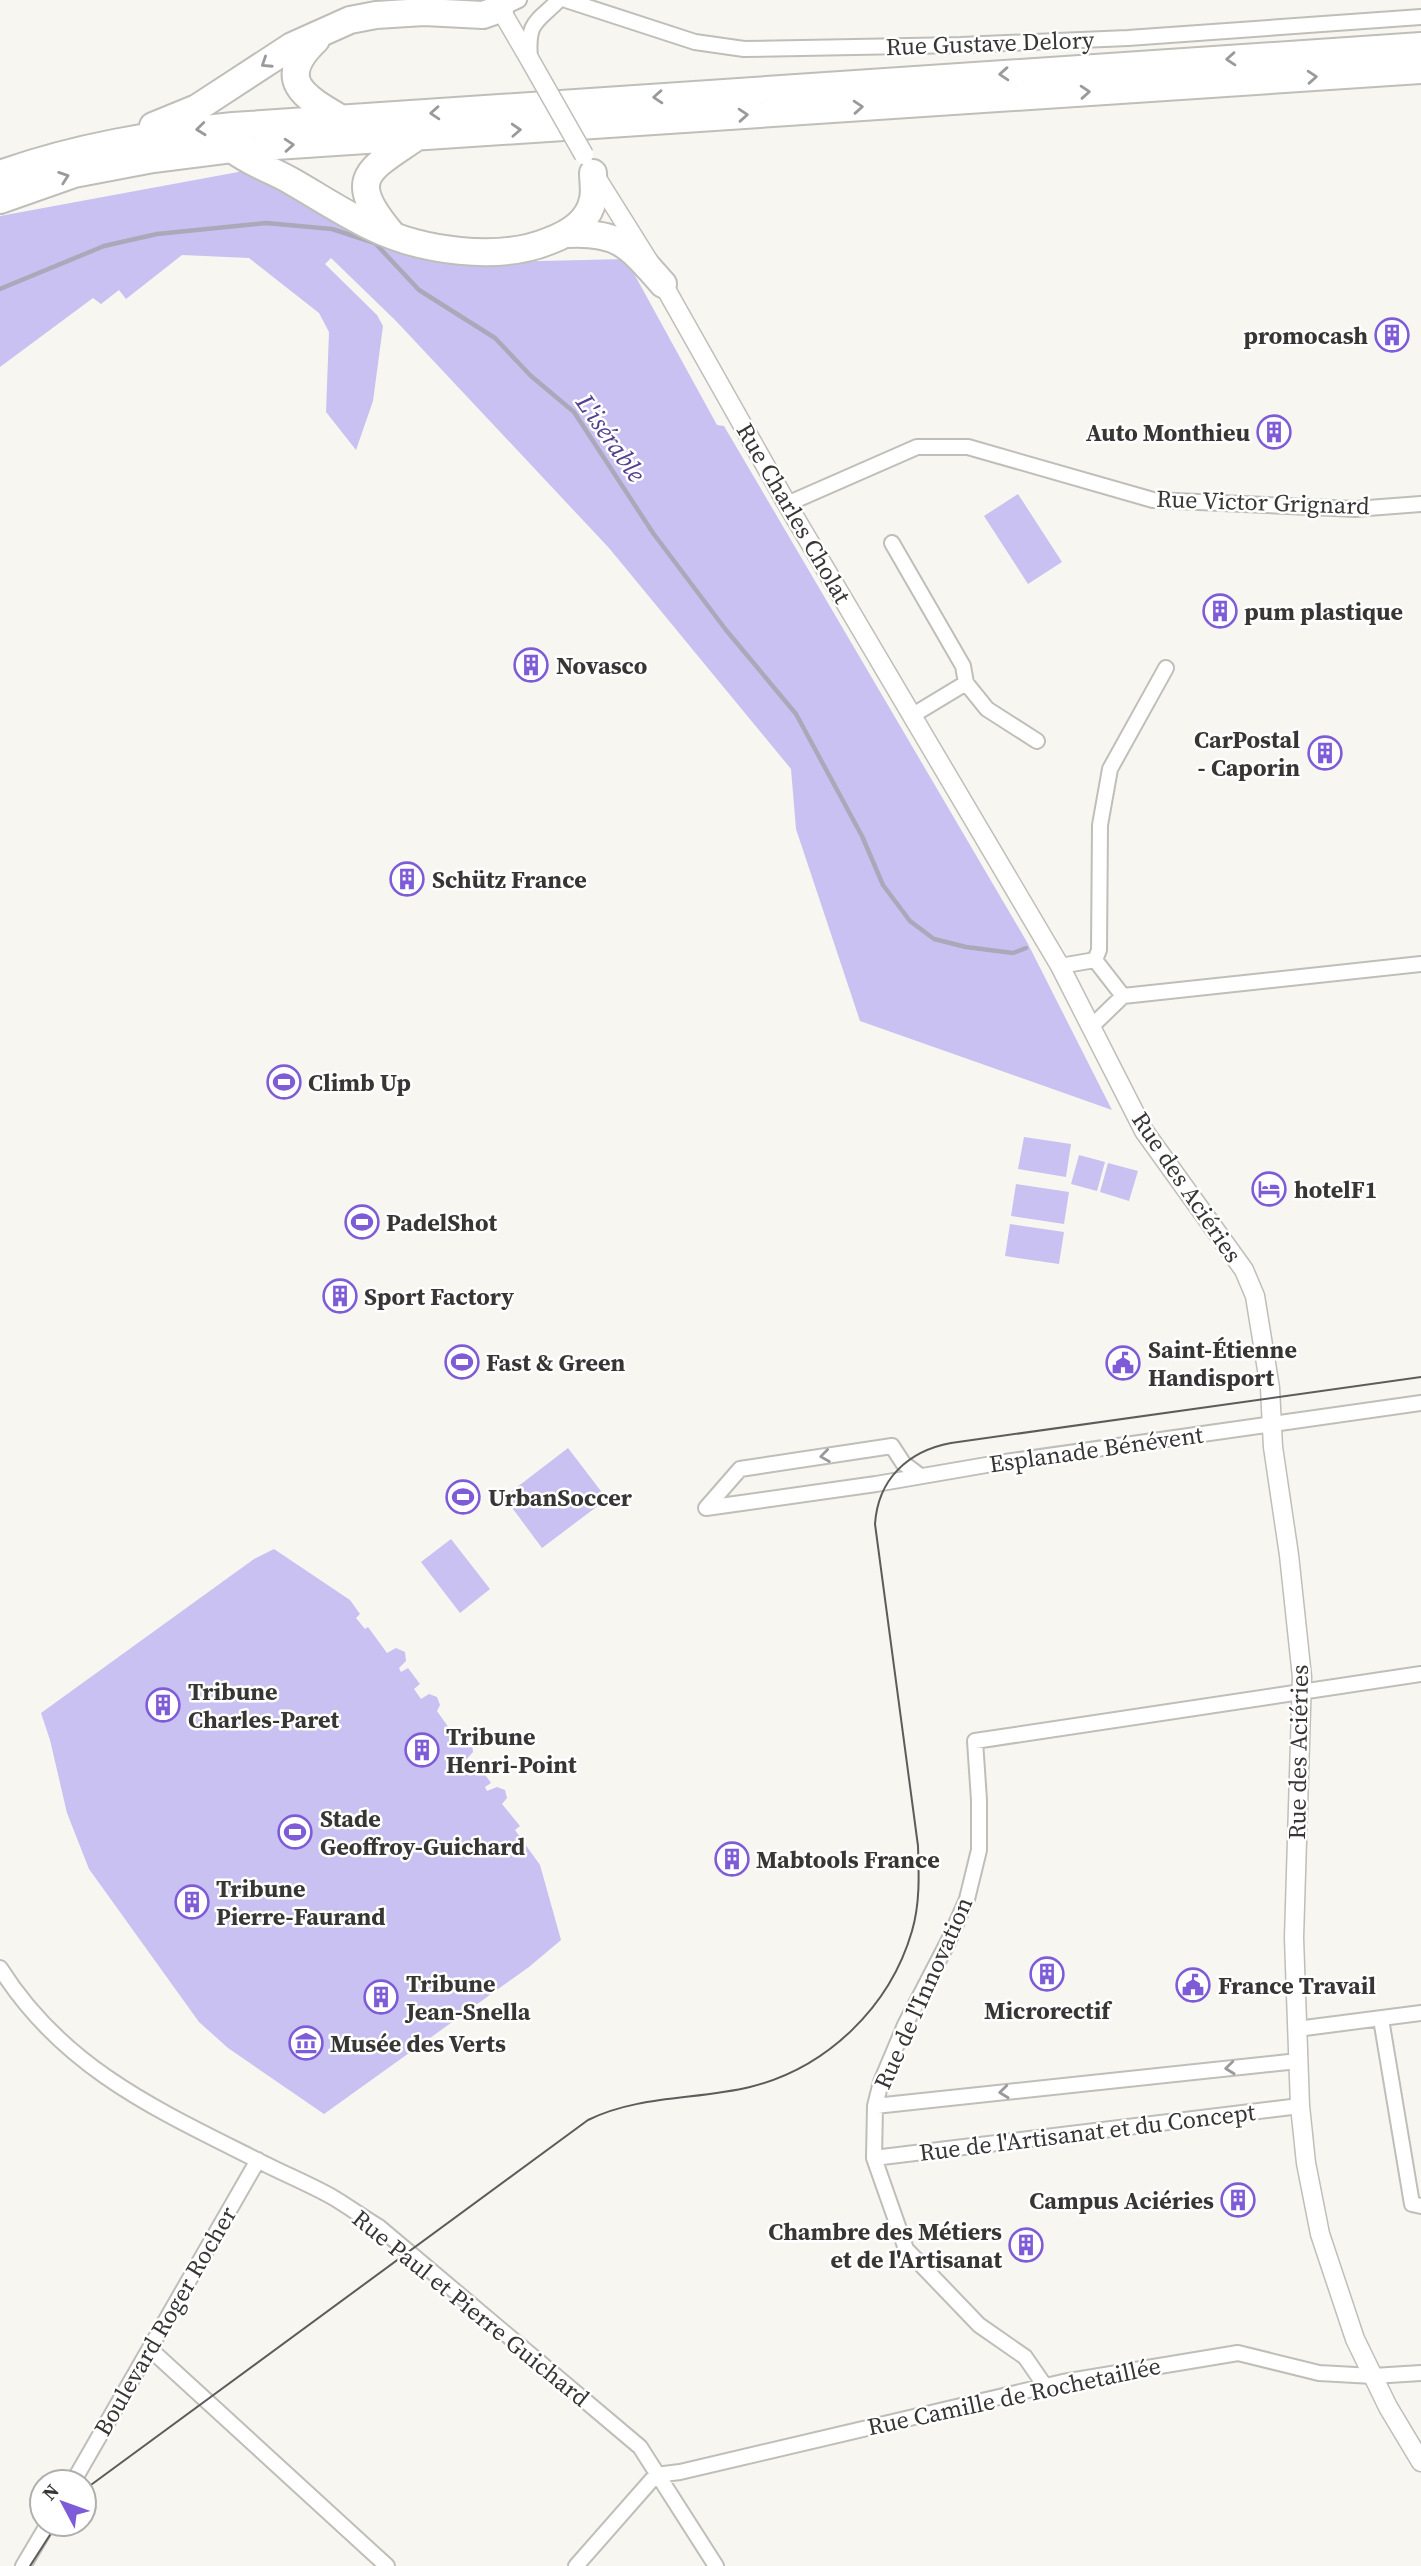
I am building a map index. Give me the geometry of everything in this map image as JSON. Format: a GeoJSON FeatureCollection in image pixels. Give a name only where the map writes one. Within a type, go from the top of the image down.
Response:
{"type":"FeatureCollection","features":[{"type":"Feature","properties":{"kind":"highway"},"geometry":{"type":"LineString","coordinates":[[143,137],[155,123],[197,108],[292,47],[350,20],[433,6],[483,15],[505,3]]}},
{"type":"Feature","properties":{"kind":"highway"},"geometry":{"type":"LineString","coordinates":[[325,30],[296,62],[295,74],[307,97],[342,119]]}},
{"type":"Feature","properties":{"kind":"highway"},"geometry":{"type":"LineString","coordinates":[[0,174],[67,152],[143,137],[233,126],[1421,46]]}},
{"type":"Feature","properties":{"kind":"highway"},"geometry":{"type":"LineString","coordinates":[[0,200],[74,174],[153,159],[232,149],[1421,70]]}},
{"type":"Feature","properties":{"kind":"highway"},"geometry":{"type":"LineString","coordinates":[[392,234],[373,212],[366,194],[368,175],[378,163],[419,136]]}},
{"type":"Feature","properties":{"kind":"highway"},"geometry":{"type":"LineString","coordinates":[[232,149],[251,164],[275,172],[374,228],[427,246],[476,253],[520,250],[568,234],[600,234],[619,240],[634,251],[663,284]]}},
{"type":"Feature","properties":{"kind":"highway"},"geometry":{"type":"LineString","coordinates":[[568,234],[578,226],[593,201],[589,164]]}},
{"type":"Feature","properties":{"kind":"street"},"geometry":{"type":"LineString","coordinates":[[530,60],[529,39],[533,26],[538,17],[559,0]]}},
{"type":"Feature","properties":{"kind":"street","name":"Rue Gustave Delory"},"geometry":{"type":"LineString","coordinates":[[566,0],[695,42],[744,49],[961,45],[1128,38],[1421,17]]}},
{"type":"Feature","properties":{"kind":"street","name":"Rue Charles Cholat"},"geometry":{"type":"LineString","coordinates":[[505,3],[530,60],[589,164],[663,284],[787,504],[1060,966],[1092,1026]]}},
{"type":"Feature","properties":{"kind":"street","name":"Rue Victor Grignard"},"geometry":{"type":"LineString","coordinates":[[787,504],[917,447],[968,447],[1153,500],[1354,509],[1421,504]]}},
{"type":"Feature","properties":{"kind":"street"},"geometry":{"type":"LineString","coordinates":[[892,543],[963,666],[966,683],[987,709],[1037,741]]}},
{"type":"Feature","properties":{"kind":"street"},"geometry":{"type":"LineString","coordinates":[[1096,960],[1099,950],[1100,825],[1110,769],[1167,668]]}},
{"type":"Feature","properties":{"kind":"street"},"geometry":{"type":"LineString","coordinates":[[913,715],[966,683]]}},
{"type":"Feature","properties":{"kind":"street"},"geometry":{"type":"LineString","coordinates":[[1060,966],[1096,960]]}},
{"type":"Feature","properties":{"kind":"street"},"geometry":{"type":"LineString","coordinates":[[1096,960],[1123,996]]}},
{"type":"Feature","properties":{"kind":"street"},"geometry":{"type":"LineString","coordinates":[[1092,1026],[1123,996],[1421,964]]}},
{"type":"Feature","properties":{"kind":"street","name":"Rue des Aciéries"},"geometry":{"type":"LineString","coordinates":[[1092,1026],[1144,1131],[1214,1227],[1251,1282],[1255,1296],[1269,1384],[1273,1447],[1289,1555],[1303,1692],[1294,1938],[1300,2106],[1306,2163],[1320,2234],[1355,2339],[1421,2462]]}},
{"type":"Feature","properties":{"kind":"street","name":"Esplanade Bénévent"},"geometry":{"type":"LineString","coordinates":[[919,1475],[903,1463],[892,1446],[740,1469],[706,1508],[1421,1404]]}},
{"type":"Feature","properties":{"kind":"street"},"geometry":{"type":"LineString","coordinates":[[1303,1692],[1421,1674]]}},
{"type":"Feature","properties":{"kind":"street","name":"Rue de l'Innovation"},"geometry":{"type":"LineString","coordinates":[[1045,2386],[1025,2357],[978,2325],[906,2249],[874,2158],[875,2106],[881,2081],[895,2046],[967,1899],[979,1850],[975,1741],[1303,1692]]}},
{"type":"Feature","properties":{"kind":"street","name":"Rue Paul et Pierre Guichard"},"geometry":{"type":"LineString","coordinates":[[0,1968],[31,2011],[80,2060],[149,2106],[332,2197],[379,2227],[640,2447],[716,2566]]}},
{"type":"Feature","properties":{"kind":"street"},"geometry":{"type":"LineString","coordinates":[[1297,2029],[1421,2013]]}},
{"type":"Feature","properties":{"kind":"street"},"geometry":{"type":"LineString","coordinates":[[1381,2019],[1412,2204],[1421,2206]]}},
{"type":"Feature","properties":{"kind":"street","name":"Rue de l'Artisanat et du Concept"},"geometry":{"type":"LineString","coordinates":[[875,2106],[1298,2061]]}},
{"type":"Feature","properties":{"kind":"street","name":"Rue de l'Artisanat et du Concept"},"geometry":{"type":"LineString","coordinates":[[874,2158],[1300,2106]]}},
{"type":"Feature","properties":{"kind":"street","name":"Boulevard Roger Rocher"},"geometry":{"type":"LineString","coordinates":[[81,2468],[258,2160]]}},
{"type":"Feature","properties":{"kind":"street"},"geometry":{"type":"LineString","coordinates":[[150,2350],[387,2566]]}},
{"type":"Feature","properties":{"kind":"street","name":"Rue Camille de Rochetaillée"},"geometry":{"type":"LineString","coordinates":[[656,2475],[680,2472],[1045,2386],[1238,2353],[1302,2370],[1373,2376],[1421,2372]]}},
{"type":"Feature","properties":{"kind":"street"},"geometry":{"type":"LineString","coordinates":[[576,2566],[656,2475]]}},
{"type":"Feature","properties":{"kind":"street"},"geometry":{"type":"LineString","coordinates":[[23,2566],[40,2538]]}},
{"type":"Feature","properties":{"kind":"shaded area"},"geometry":{"type":"Polygon","coordinates":[[[249,170],[453,263],[626,259],[717,425],[724,426],[1027,942],[1112,1110],[860,1021],[796,829],[791,769],[609,548],[396,321],[331,258],[325,264],[377,315],[383,326],[373,401],[356,450],[326,412],[329,332],[319,313],[249,258],[182,255],[126,299],[119,290],[101,304],[93,298],[0,367],[0,216],[249,170]]]}},
{"type":"Feature","properties":{"kind":"shaded area"},"geometry":{"type":"Polygon","coordinates":[[[1018,494],[1062,562],[1028,584],[984,516],[1018,494]]]}},
{"type":"Feature","properties":{"kind":"shaded area"},"geometry":{"type":"Polygon","coordinates":[[[1024,1137],[1071,1144],[1066,1177],[1018,1169],[1024,1137]]]}},
{"type":"Feature","properties":{"kind":"shaded area"},"geometry":{"type":"Polygon","coordinates":[[[1079,1155],[1105,1162],[1097,1191],[1071,1184],[1079,1155]]]}},
{"type":"Feature","properties":{"kind":"shaded area"},"geometry":{"type":"Polygon","coordinates":[[[1108,1163],[1138,1171],[1129,1201],[1100,1192],[1108,1163]]]}},
{"type":"Feature","properties":{"kind":"shaded area"},"geometry":{"type":"Polygon","coordinates":[[[1016,1184],[1069,1192],[1064,1224],[1011,1216],[1016,1184]]]}},
{"type":"Feature","properties":{"kind":"shaded area"},"geometry":{"type":"Polygon","coordinates":[[[1010,1224],[1064,1232],[1059,1264],[1005,1256],[1010,1224]]]}},
{"type":"Feature","properties":{"kind":"shaded area"},"geometry":{"type":"Polygon","coordinates":[[[568,1448],[607,1499],[542,1548],[504,1497],[568,1448]]]}},
{"type":"Feature","properties":{"kind":"shaded area"},"geometry":{"type":"Polygon","coordinates":[[[451,1539],[490,1589],[460,1613],[421,1562],[451,1539]]]}},
{"type":"Feature","properties":{"kind":"shaded area","name":"Stade Geoffroy-Guichard"},"geometry":{"type":"Polygon","coordinates":[[[274,1549],[350,1600],[360,1614],[356,1618],[365,1629],[368,1627],[387,1653],[396,1648],[405,1652],[406,1661],[399,1668],[401,1672],[408,1668],[420,1684],[414,1689],[421,1699],[429,1694],[437,1697],[440,1705],[437,1711],[459,1742],[467,1741],[472,1744],[473,1752],[465,1761],[472,1770],[479,1766],[491,1783],[485,1787],[487,1791],[497,1787],[505,1790],[507,1798],[502,1804],[520,1826],[515,1830],[540,1865],[561,1940],[529,1967],[324,2114],[228,2048],[199,2022],[89,1869],[67,1813],[41,1713],[254,1559],[274,1549]]]}},
{"type":"Feature","properties":{"kind":"waterway","name":"L'isérable"},"geometry":{"type":"LineString","coordinates":[[0,289],[104,246],[157,234],[266,223],[332,229],[375,243],[419,290],[495,338],[531,376],[574,412],[653,533],[726,630],[796,714],[862,836],[883,885],[910,921],[934,939],[966,947],[1013,953],[1026,948]]}},
{"type":"Feature","properties":{"kind":"tram line"},"geometry":{"type":"LineString","coordinates":[[98,2480],[588,2120],[627,2106],[730,2091],[778,2078],[829,2049],[852,2030],[871,2009],[902,1959],[915,1921],[918,1900],[918,1846],[875,1524],[882,1493],[889,1481],[909,1460],[951,1443],[1421,1377]]}},
{"type":"Feature","properties":{"kind":"tram line"},"geometry":{"type":"LineString","coordinates":[[30,2566],[48,2538]]}},
{"type":"Feature","properties":{"kind":"place","name":"promocash"},"geometry":{"type":"Point","coordinates":[1392,335]}},
{"type":"Feature","properties":{"kind":"place","name":"Auto Monthieu"},"geometry":{"type":"Point","coordinates":[1274,432]}},
{"type":"Feature","properties":{"kind":"place","name":"pum plastique"},"geometry":{"type":"Point","coordinates":[1220,611]}},
{"type":"Feature","properties":{"kind":"place","name":"Novasco"},"geometry":{"type":"Point","coordinates":[531,665]}},
{"type":"Feature","properties":{"kind":"place","name":"CarPostal - Caporin"},"geometry":{"type":"Point","coordinates":[1325,753]}},
{"type":"Feature","properties":{"kind":"place","name":"Schütz France"},"geometry":{"type":"Point","coordinates":[407,879]}},
{"type":"Feature","properties":{"kind":"place","name":"Climb Up"},"geometry":{"type":"Point","coordinates":[284,1082]}},
{"type":"Feature","properties":{"kind":"place","name":"hotelF1"},"geometry":{"type":"Point","coordinates":[1269,1189]}},
{"type":"Feature","properties":{"kind":"place","name":"PadelShot"},"geometry":{"type":"Point","coordinates":[362,1222]}},
{"type":"Feature","properties":{"kind":"place","name":"Sport Factory"},"geometry":{"type":"Point","coordinates":[340,1296]}},
{"type":"Feature","properties":{"kind":"place","name":"Fast & Green"},"geometry":{"type":"Point","coordinates":[462,1362]}},
{"type":"Feature","properties":{"kind":"place","name":"Saint-Étienne Handisport"},"geometry":{"type":"Point","coordinates":[1123,1363]}},
{"type":"Feature","properties":{"kind":"place","name":"UrbanSoccer"},"geometry":{"type":"Point","coordinates":[463,1497]}},
{"type":"Feature","properties":{"kind":"place","name":"Tribune Charles-Paret"},"geometry":{"type":"Point","coordinates":[163,1705]}},
{"type":"Feature","properties":{"kind":"place","name":"Tribune Henri-Point"},"geometry":{"type":"Point","coordinates":[422,1750]}},
{"type":"Feature","properties":{"kind":"place","name":"Stade Geoffroy-Guichard"},"geometry":{"type":"Point","coordinates":[295,1832]}},
{"type":"Feature","properties":{"kind":"place","name":"Mabtools France"},"geometry":{"type":"Point","coordinates":[732,1859]}},
{"type":"Feature","properties":{"kind":"place","name":"Tribune Pierre-Faurand"},"geometry":{"type":"Point","coordinates":[192,1902]}},
{"type":"Feature","properties":{"kind":"place","name":"Microrectif"},"geometry":{"type":"Point","coordinates":[1047,1974]}},
{"type":"Feature","properties":{"kind":"place","name":"France Travail"},"geometry":{"type":"Point","coordinates":[1193,1985]}},
{"type":"Feature","properties":{"kind":"place","name":"Tribune Jean-Snella"},"geometry":{"type":"Point","coordinates":[381,1997]}},
{"type":"Feature","properties":{"kind":"place","name":"Musée des Verts"},"geometry":{"type":"Point","coordinates":[306,2043]}},
{"type":"Feature","properties":{"kind":"place","name":"Campus Aciéries"},"geometry":{"type":"Point","coordinates":[1238,2200]}},
{"type":"Feature","properties":{"kind":"place","name":"Chambre des Métiers et de l'Artisanat"},"geometry":{"type":"Point","coordinates":[1026,2245]}}]}
